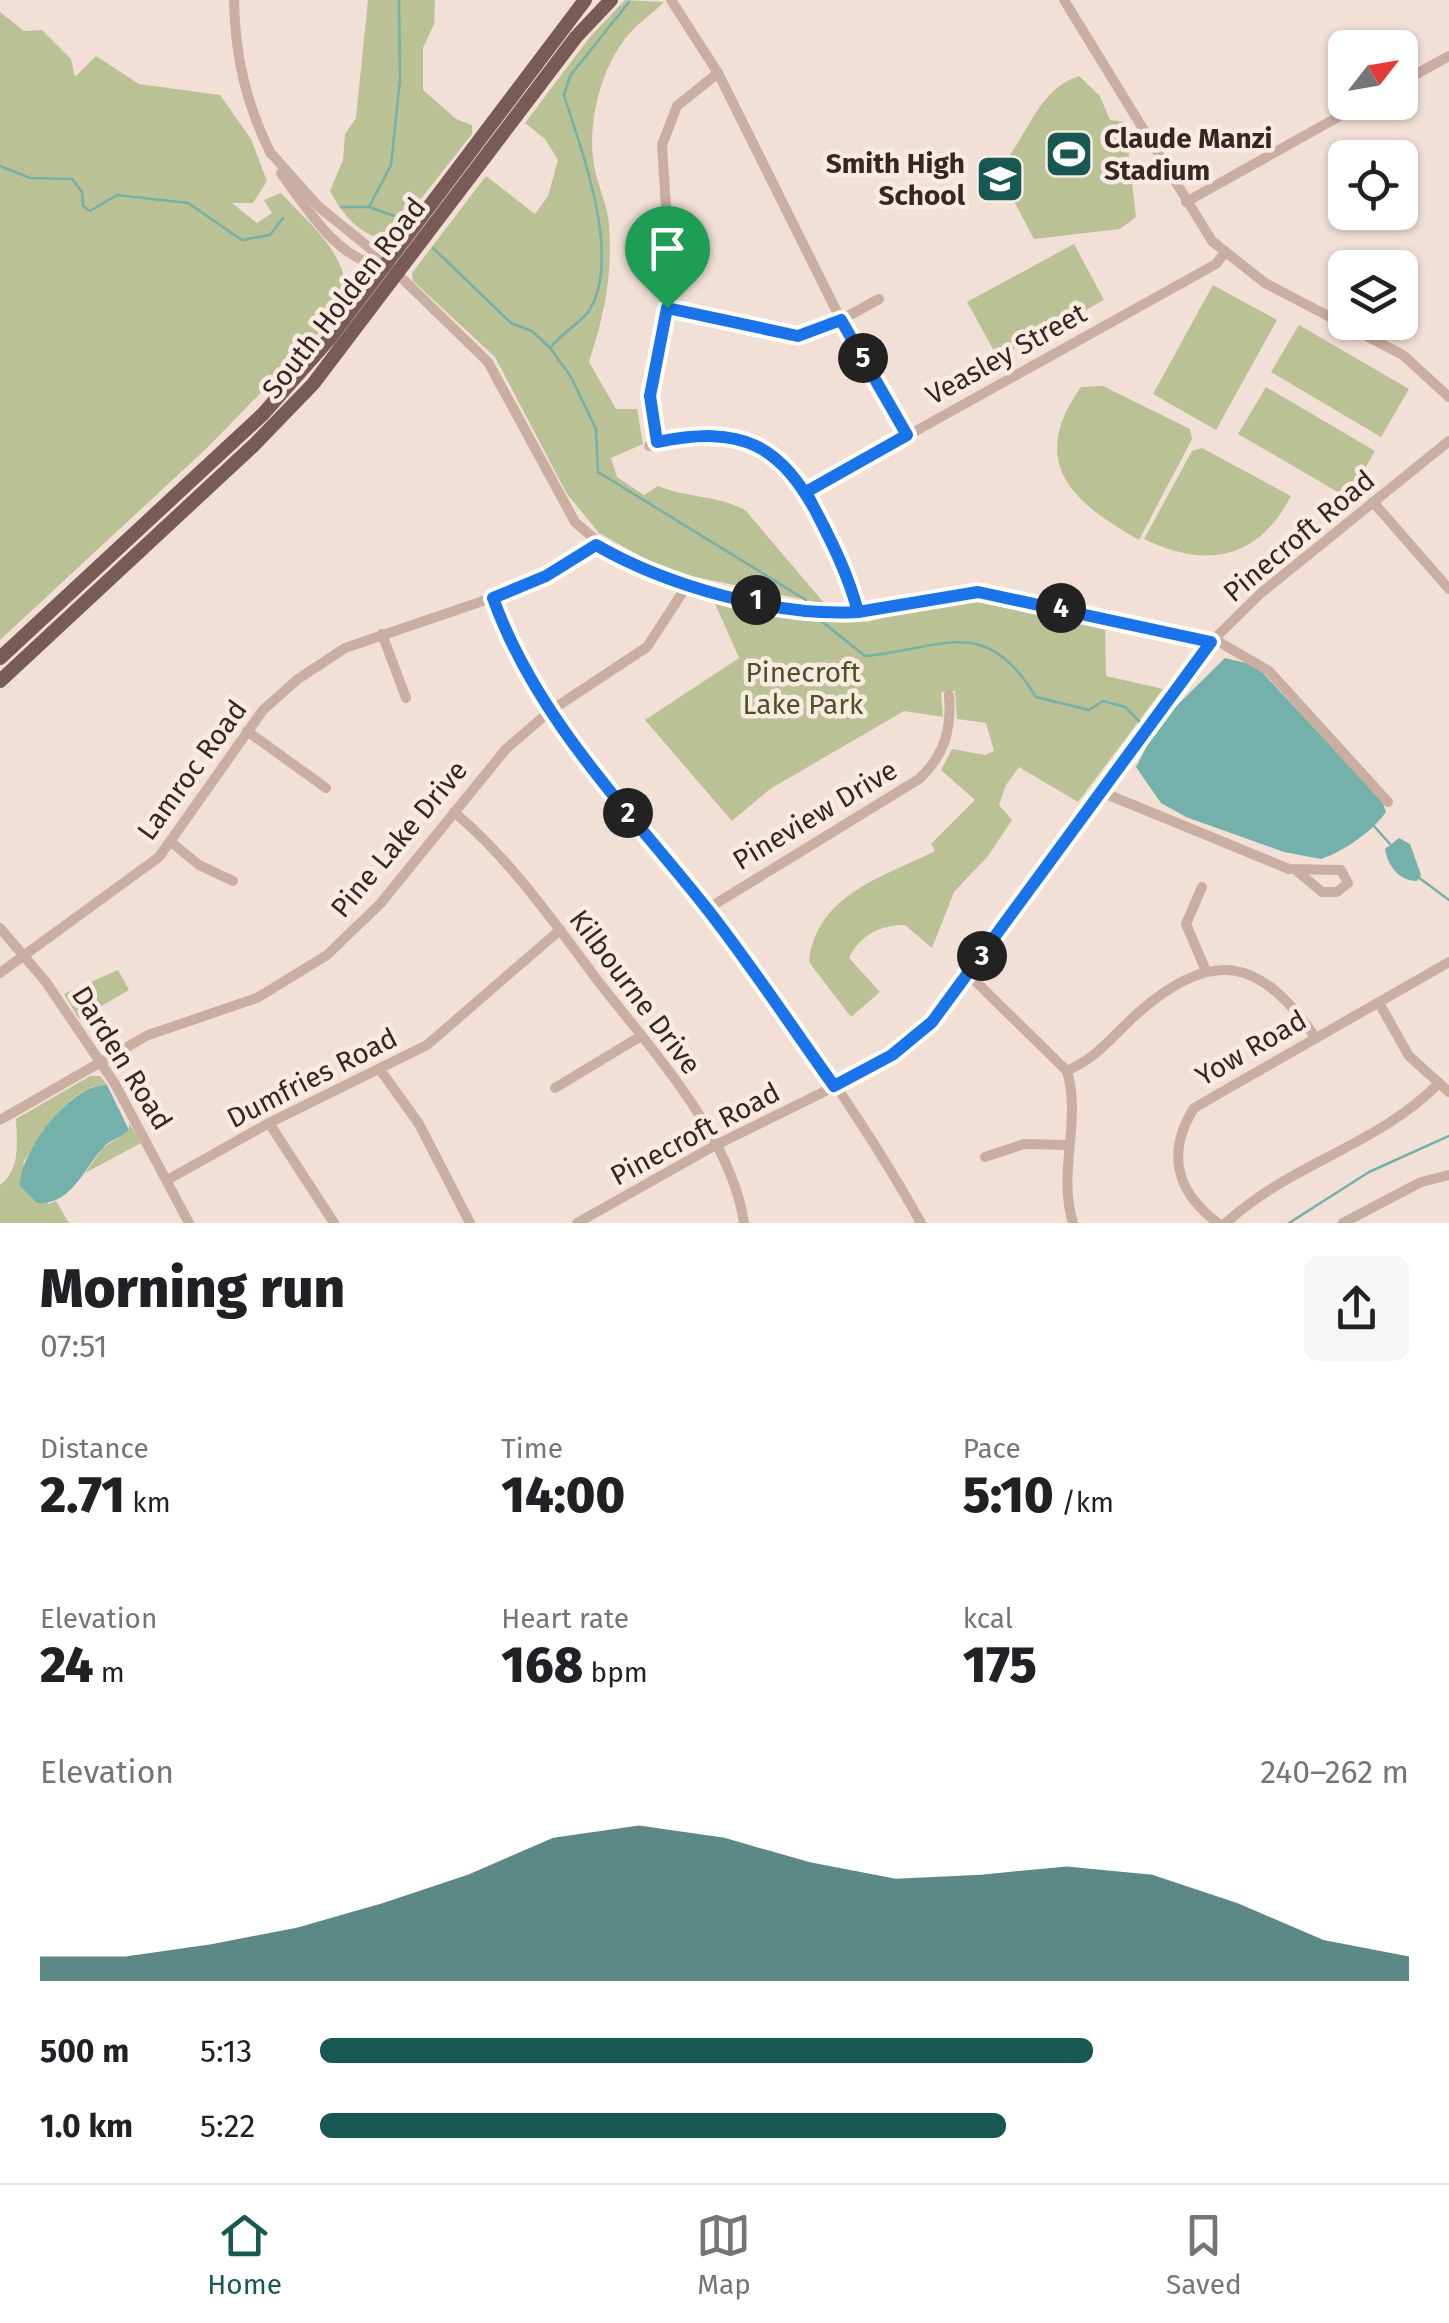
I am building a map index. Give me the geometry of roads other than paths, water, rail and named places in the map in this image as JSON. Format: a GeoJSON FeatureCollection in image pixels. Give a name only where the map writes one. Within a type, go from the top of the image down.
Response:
{"type":"FeatureCollection","features":[{"type":"Feature","properties":{"kind":"main road","name":"South Holden Road"},"geometry":{"type":"LineString","coordinates":[[0,681],[286,413],[333,361],[390,271],[586,0]]}},
{"type":"Feature","properties":{"kind":"main road","name":"South Holden Road"},"geometry":{"type":"LineString","coordinates":[[0,658],[263,414],[390,271],[576,37],[610,0]]}},
{"type":"Feature","properties":{"kind":"street"},"geometry":{"type":"LineString","coordinates":[[234,0],[243,84],[250,110],[270,152],[319,207],[377,254],[390,271],[488,362],[556,491],[596,545],[686,587],[831,614],[978,592],[1213,640],[1269,671],[1388,802]]}},
{"type":"Feature","properties":{"kind":"street"},"geometry":{"type":"LineString","coordinates":[[671,0],[718,73],[841,320],[907,435]]}},
{"type":"Feature","properties":{"kind":"street"},"geometry":{"type":"LineString","coordinates":[[1064,0],[1116,78],[1186,202],[1225,252],[1265,283],[1403,355],[1449,397]]}},
{"type":"Feature","properties":{"kind":"street"},"geometry":{"type":"LineString","coordinates":[[1418,73],[1449,56]]}},
{"type":"Feature","properties":{"kind":"street"},"geometry":{"type":"LineString","coordinates":[[718,73],[678,106],[662,145],[660,167],[670,243],[667,308],[650,396],[653,444],[718,435],[741,438],[777,457],[806,492],[841,560],[858,612]]}},
{"type":"Feature","properties":{"kind":"street"},"geometry":{"type":"LineString","coordinates":[[1186,202],[1333,120]]}},
{"type":"Feature","properties":{"kind":"street","name":"Veasley Street"},"geometry":{"type":"LineString","coordinates":[[806,492],[1216,264],[1225,252]]}},
{"type":"Feature","properties":{"kind":"street"},"geometry":{"type":"LineString","coordinates":[[667,308],[798,336],[841,320],[878,299]]}},
{"type":"Feature","properties":{"kind":"street","name":"Pinecroft Road"},"geometry":{"type":"LineString","coordinates":[[577,1223],[714,1146],[834,1086],[914,1038],[969,976],[1137,739],[1213,640],[1261,593],[1449,441]]}},
{"type":"Feature","properties":{"kind":"street"},"geometry":{"type":"LineString","coordinates":[[1373,502],[1449,589]]}},
{"type":"Feature","properties":{"kind":"street","name":"Lamroc Road"},"geometry":{"type":"LineString","coordinates":[[0,973],[144,870],[171,842],[246,730],[280,694],[320,662],[382,634],[493,598],[546,576],[596,545]]}},
{"type":"Feature","properties":{"kind":"street","name":"Pine Lake Drive"},"geometry":{"type":"LineString","coordinates":[[0,1120],[148,1035],[257,998],[328,955],[380,904],[483,773],[550,711],[646,646],[686,587]]}},
{"type":"Feature","properties":{"kind":"street"},"geometry":{"type":"LineString","coordinates":[[493,598],[520,664],[550,711],[583,759],[707,909],[834,1086],[921,1223]]}},
{"type":"Feature","properties":{"kind":"street"},"geometry":{"type":"LineString","coordinates":[[382,634],[406,698]]}},
{"type":"Feature","properties":{"kind":"street","name":"Pineview Drive"},"geometry":{"type":"LineString","coordinates":[[707,909],[919,779],[942,752],[950,721],[949,696]]}},
{"type":"Feature","properties":{"kind":"street"},"geometry":{"type":"LineString","coordinates":[[246,730],[326,788]]}},
{"type":"Feature","properties":{"kind":"street"},"geometry":{"type":"LineString","coordinates":[[1099,792],[1298,871],[1322,892],[1331,894],[1345,888],[1349,877],[1333,868],[1298,871]]}},
{"type":"Feature","properties":{"kind":"street","name":"Kilbourne Drive"},"geometry":{"type":"LineString","coordinates":[[454,812],[495,848],[681,1088],[714,1146],[742,1207],[744,1223]]}},
{"type":"Feature","properties":{"kind":"street"},"geometry":{"type":"LineString","coordinates":[[171,842],[199,865],[234,882]]}},
{"type":"Feature","properties":{"kind":"street"},"geometry":{"type":"LineString","coordinates":[[1202,887],[1186,924],[1206,971]]}},
{"type":"Feature","properties":{"kind":"street","name":"Darden Road"},"geometry":{"type":"LineString","coordinates":[[0,928],[46,982],[99,1062],[169,1179],[189,1223]]}},
{"type":"Feature","properties":{"kind":"street","name":"Dumfries Road"},"geometry":{"type":"LineString","coordinates":[[169,1179],[269,1123],[381,1071],[426,1045],[560,930]]}},
{"type":"Feature","properties":{"kind":"street","name":"Yow Road"},"geometry":{"type":"LineString","coordinates":[[1218,1223],[1184,1189],[1177,1168],[1177,1140],[1207,1096],[1449,962]]}},
{"type":"Feature","properties":{"kind":"street"},"geometry":{"type":"LineString","coordinates":[[1067,1071],[1100,1054],[1151,1003],[1206,971],[1229,966],[1262,981],[1288,1002],[1315,1037]]}},
{"type":"Feature","properties":{"kind":"street"},"geometry":{"type":"LineString","coordinates":[[969,976],[1067,1071],[1073,1089],[1065,1183],[1073,1223]]}},
{"type":"Feature","properties":{"kind":"street"},"geometry":{"type":"LineString","coordinates":[[1379,1003],[1408,1056],[1449,1092]]}},
{"type":"Feature","properties":{"kind":"street"},"geometry":{"type":"LineString","coordinates":[[555,1088],[641,1036]]}},
{"type":"Feature","properties":{"kind":"street"},"geometry":{"type":"LineString","coordinates":[[381,1071],[420,1124],[470,1223]]}},
{"type":"Feature","properties":{"kind":"street"},"geometry":{"type":"LineString","coordinates":[[1226,1223],[1276,1184],[1400,1117],[1439,1084]]}},
{"type":"Feature","properties":{"kind":"street"},"geometry":{"type":"LineString","coordinates":[[269,1123],[334,1223]]}},
{"type":"Feature","properties":{"kind":"street"},"geometry":{"type":"LineString","coordinates":[[985,1157],[1024,1144],[1068,1145]]}},
{"type":"Feature","properties":{"kind":"street"},"geometry":{"type":"LineString","coordinates":[[1343,1223],[1421,1182],[1449,1174]]}},
{"type":"Feature","properties":{"kind":"water"},"geometry":{"type":"Polygon","coordinates":[[[1225,658],[1250,664],[1263,673],[1382,801],[1386,812],[1357,840],[1321,859],[1284,852],[1186,817],[1161,803],[1136,767],[1149,742],[1137,729],[1147,715],[1156,726],[1225,658]]]}},
{"type":"Feature","properties":{"kind":"water"},"geometry":{"type":"Polygon","coordinates":[[[1399,838],[1410,844],[1421,875],[1417,881],[1400,875],[1389,861],[1385,849],[1399,838]]]}},
{"type":"Feature","properties":{"kind":"water"},"geometry":{"type":"Polygon","coordinates":[[[107,1085],[129,1130],[106,1145],[68,1192],[49,1202],[37,1203],[20,1186],[28,1156],[38,1139],[63,1107],[78,1095],[107,1085]]]}},
{"type":"Feature","properties":{"kind":"waterway"},"geometry":{"type":"LineString","coordinates":[[369,207],[391,165],[400,80],[399,0]]}},
{"type":"Feature","properties":{"kind":"waterway"},"geometry":{"type":"LineString","coordinates":[[551,347],[590,309],[599,286],[602,260],[595,202],[564,95],[570,76],[629,2]]}},
{"type":"Feature","properties":{"kind":"waterway"},"geometry":{"type":"LineString","coordinates":[[0,166],[30,178],[72,179],[82,192],[83,206],[90,211],[117,195],[188,203],[242,240],[270,235],[283,218]]}},
{"type":"Feature","properties":{"kind":"waterway"},"geometry":{"type":"LineString","coordinates":[[341,207],[369,207],[400,218]]}},
{"type":"Feature","properties":{"kind":"waterway"},"geometry":{"type":"LineString","coordinates":[[433,248],[511,323],[532,331],[551,349],[571,377],[596,429],[598,472],[806,600]]}},
{"type":"Feature","properties":{"kind":"waterway"},"geometry":{"type":"LineString","coordinates":[[820,620],[865,656],[940,644],[980,645],[999,654],[1036,697],[1089,710],[1103,701],[1125,707],[1140,722]]}},
{"type":"Feature","properties":{"kind":"waterway"},"geometry":{"type":"LineString","coordinates":[[1373,825],[1390,844]]}},
{"type":"Feature","properties":{"kind":"waterway"},"geometry":{"type":"LineString","coordinates":[[1418,877],[1449,900]]}},
{"type":"Feature","properties":{"kind":"waterway"},"geometry":{"type":"LineString","coordinates":[[1289,1223],[1369,1172],[1449,1136]]}},
{"type":"Feature","properties":{"kind":"place","name":"Claude Manzi Stadium"},"geometry":{"type":"Point","coordinates":[1069,154]}},
{"type":"Feature","properties":{"kind":"place","name":"Smith High School"},"geometry":{"type":"Point","coordinates":[1000,179]}},
{"type":"Feature","properties":{"kind":"park label","name":"Pinecroft Lake Park"},"geometry":{"type":"Point","coordinates":[803,688]}}]}
